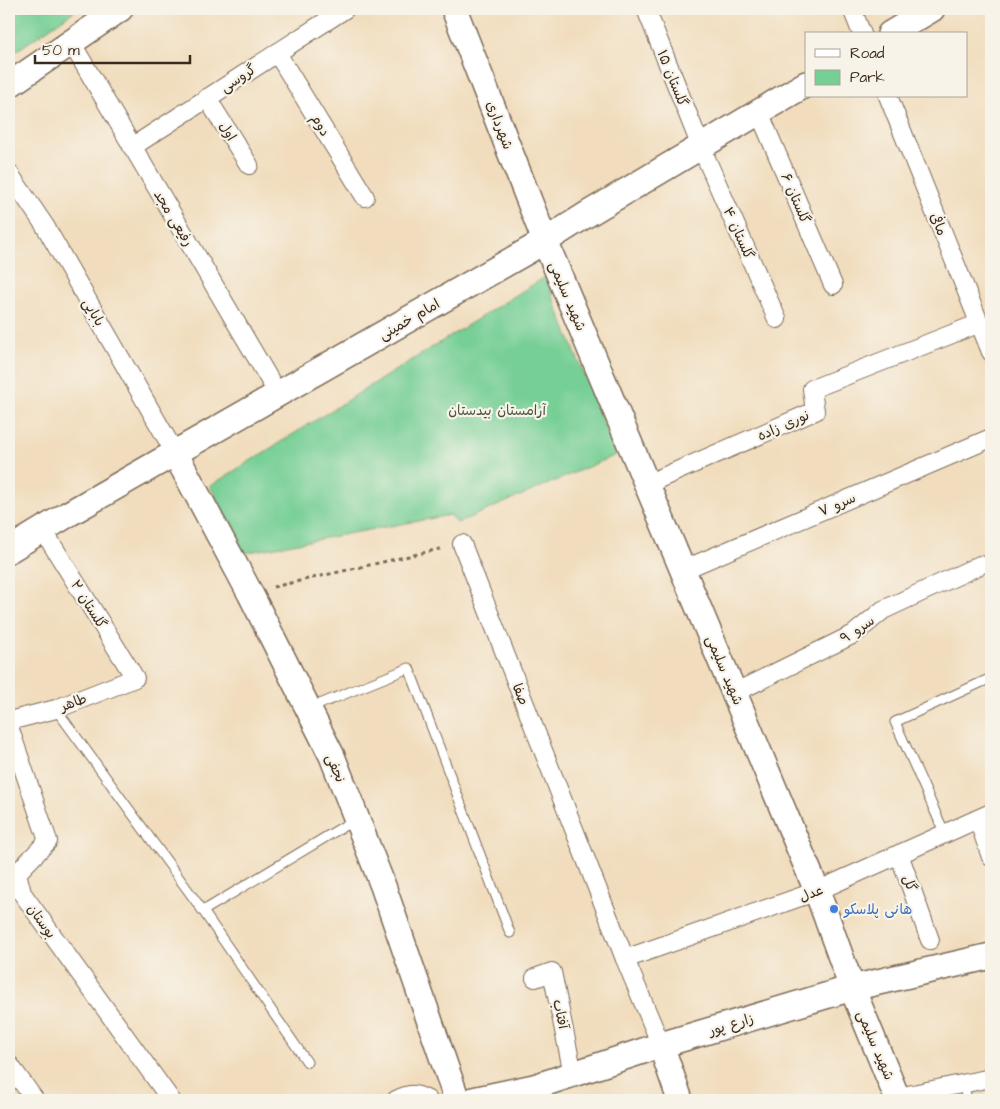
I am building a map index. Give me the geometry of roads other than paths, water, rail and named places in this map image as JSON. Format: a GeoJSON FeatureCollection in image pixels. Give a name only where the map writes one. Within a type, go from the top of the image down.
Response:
{"type":"FeatureCollection","features":[{"type":"Feature","properties":{"kind":"street"},"geometry":{"type":"LineString","coordinates":[[9,85],[120,9]]}},
{"type":"Feature","properties":{"kind":"street","name":"گروسی"},"geometry":{"type":"LineString","coordinates":[[132,147],[345,9]]}},
{"type":"Feature","properties":{"kind":"street","name":"شهرداری"},"geometry":{"type":"LineString","coordinates":[[454,9],[545,241]]}},
{"type":"Feature","properties":{"kind":"street","name":"گلستان ۱۵"},"geometry":{"type":"LineString","coordinates":[[646,9],[701,146]]}},
{"type":"Feature","properties":{"kind":"street"},"geometry":{"type":"LineString","coordinates":[[852,9],[861,32]]}},
{"type":"Feature","properties":{"kind":"street"},"geometry":{"type":"LineString","coordinates":[[893,32],[932,9]]}},
{"type":"Feature","properties":{"kind":"street","name":"رفیعی مجد"},"geometry":{"type":"LineString","coordinates":[[71,42],[278,394]]}},
{"type":"Feature","properties":{"kind":"street","name":"دوم"},"geometry":{"type":"LineString","coordinates":[[277,53],[365,196]]}},
{"type":"Feature","properties":{"kind":"street","name":"امام خمینی"},"geometry":{"type":"LineString","coordinates":[[9,550],[545,241],[805,85]]}},
{"type":"Feature","properties":{"kind":"street","name":"اول"},"geometry":{"type":"LineString","coordinates":[[207,98],[249,165]]}},
{"type":"Feature","properties":{"kind":"street","name":"مافی"},"geometry":{"type":"LineString","coordinates":[[889,98],[991,352]]}},
{"type":"Feature","properties":{"kind":"street","name":"گلستان ۶"},"geometry":{"type":"LineString","coordinates":[[759,112],[834,285]]}},
{"type":"Feature","properties":{"kind":"street","name":"گلستان ۴"},"geometry":{"type":"LineString","coordinates":[[701,146],[777,319]]}},
{"type":"Feature","properties":{"kind":"street","name":"بابایی"},"geometry":{"type":"LineString","coordinates":[[9,173],[45,226],[175,453]]}},
{"type":"Feature","properties":{"kind":"street","name":"شهید سلیمی"},"geometry":{"type":"LineString","coordinates":[[545,241],[818,891],[852,988],[898,1099]]}},
{"type":"Feature","properties":{"kind":"street","name":"نوری زاده"},"geometry":{"type":"LineString","coordinates":[[647,484],[815,411],[812,389],[980,323]]}},
{"type":"Feature","properties":{"kind":"street","name":"سرو ۷"},"geometry":{"type":"LineString","coordinates":[[683,570],[991,438]]}},
{"type":"Feature","properties":{"kind":"street","name":"نجفی"},"geometry":{"type":"LineString","coordinates":[[175,453],[250,592],[332,756],[383,886],[457,1100]]}},
{"type":"Feature","properties":{"kind":"street","name":"گلستان ۲"},"geometry":{"type":"LineString","coordinates":[[43,530],[135,678]]}},
{"type":"Feature","properties":{"kind":"street","name":"صفا"},"geometry":{"type":"LineString","coordinates":[[462,544],[661,1045]]}},
{"type":"Feature","properties":{"kind":"street","name":"سرو ۹"},"geometry":{"type":"LineString","coordinates":[[734,694],[854,634],[883,610],[980,564]]}},
{"type":"Feature","properties":{"kind":"street","name":"طاهر"},"geometry":{"type":"LineString","coordinates":[[9,721],[56,709],[135,678]]}},
{"type":"Feature","properties":{"kind":"street","name":"بوستان"},"geometry":{"type":"LineString","coordinates":[[9,727],[48,842],[17,873],[22,893],[171,1100]]}},
{"type":"Feature","properties":{"kind":"street"},"geometry":{"type":"LineString","coordinates":[[985,816],[991,857]]}},
{"type":"Feature","properties":{"kind":"street","name":"عدل"},"geometry":{"type":"LineString","coordinates":[[626,959],[818,891],[985,816]]}},
{"type":"Feature","properties":{"kind":"street","name":"گل"},"geometry":{"type":"LineString","coordinates":[[899,854],[930,940]]}},
{"type":"Feature","properties":{"kind":"street","name":"زارع پور"},"geometry":{"type":"LineString","coordinates":[[473,1100],[502,1097],[661,1045],[852,988],[991,956]]}},
{"type":"Feature","properties":{"kind":"street","name":"آفتاب"},"geometry":{"type":"LineString","coordinates":[[534,978],[552,972],[573,1074]]}},
{"type":"Feature","properties":{"kind":"street"},"geometry":{"type":"LineString","coordinates":[[661,1045],[680,1100]]}},
{"type":"Feature","properties":{"kind":"street"},"geometry":{"type":"LineString","coordinates":[[9,1064],[35,1100]]}},
{"type":"Feature","properties":{"kind":"street"},"geometry":{"type":"LineString","coordinates":[[898,1099],[966,1092],[991,1078]]}},
{"type":"Feature","properties":{"kind":"street"},"geometry":{"type":"LineString","coordinates":[[396,1100],[408,1094],[418,1095],[428,1100]]}},
{"type":"Feature","properties":{"kind":"lane"},"geometry":{"type":"LineString","coordinates":[[308,709],[409,668],[510,933]]}},
{"type":"Feature","properties":{"kind":"lane"},"geometry":{"type":"LineString","coordinates":[[945,834],[895,722],[991,678]]}},
{"type":"Feature","properties":{"kind":"lane"},"geometry":{"type":"LineString","coordinates":[[56,709],[203,911],[307,1062]]}},
{"type":"Feature","properties":{"kind":"lane"},"geometry":{"type":"LineString","coordinates":[[203,911],[356,818]]}},
{"type":"Feature","properties":{"kind":"place","name":"هانی پلاسکو"},"geometry":{"type":"Point","coordinates":[834,909]}},
{"type":"Feature","properties":{"kind":"park label","name":"آرامستان بیدستان"},"geometry":{"type":"Point","coordinates":[497,410]}}]}
